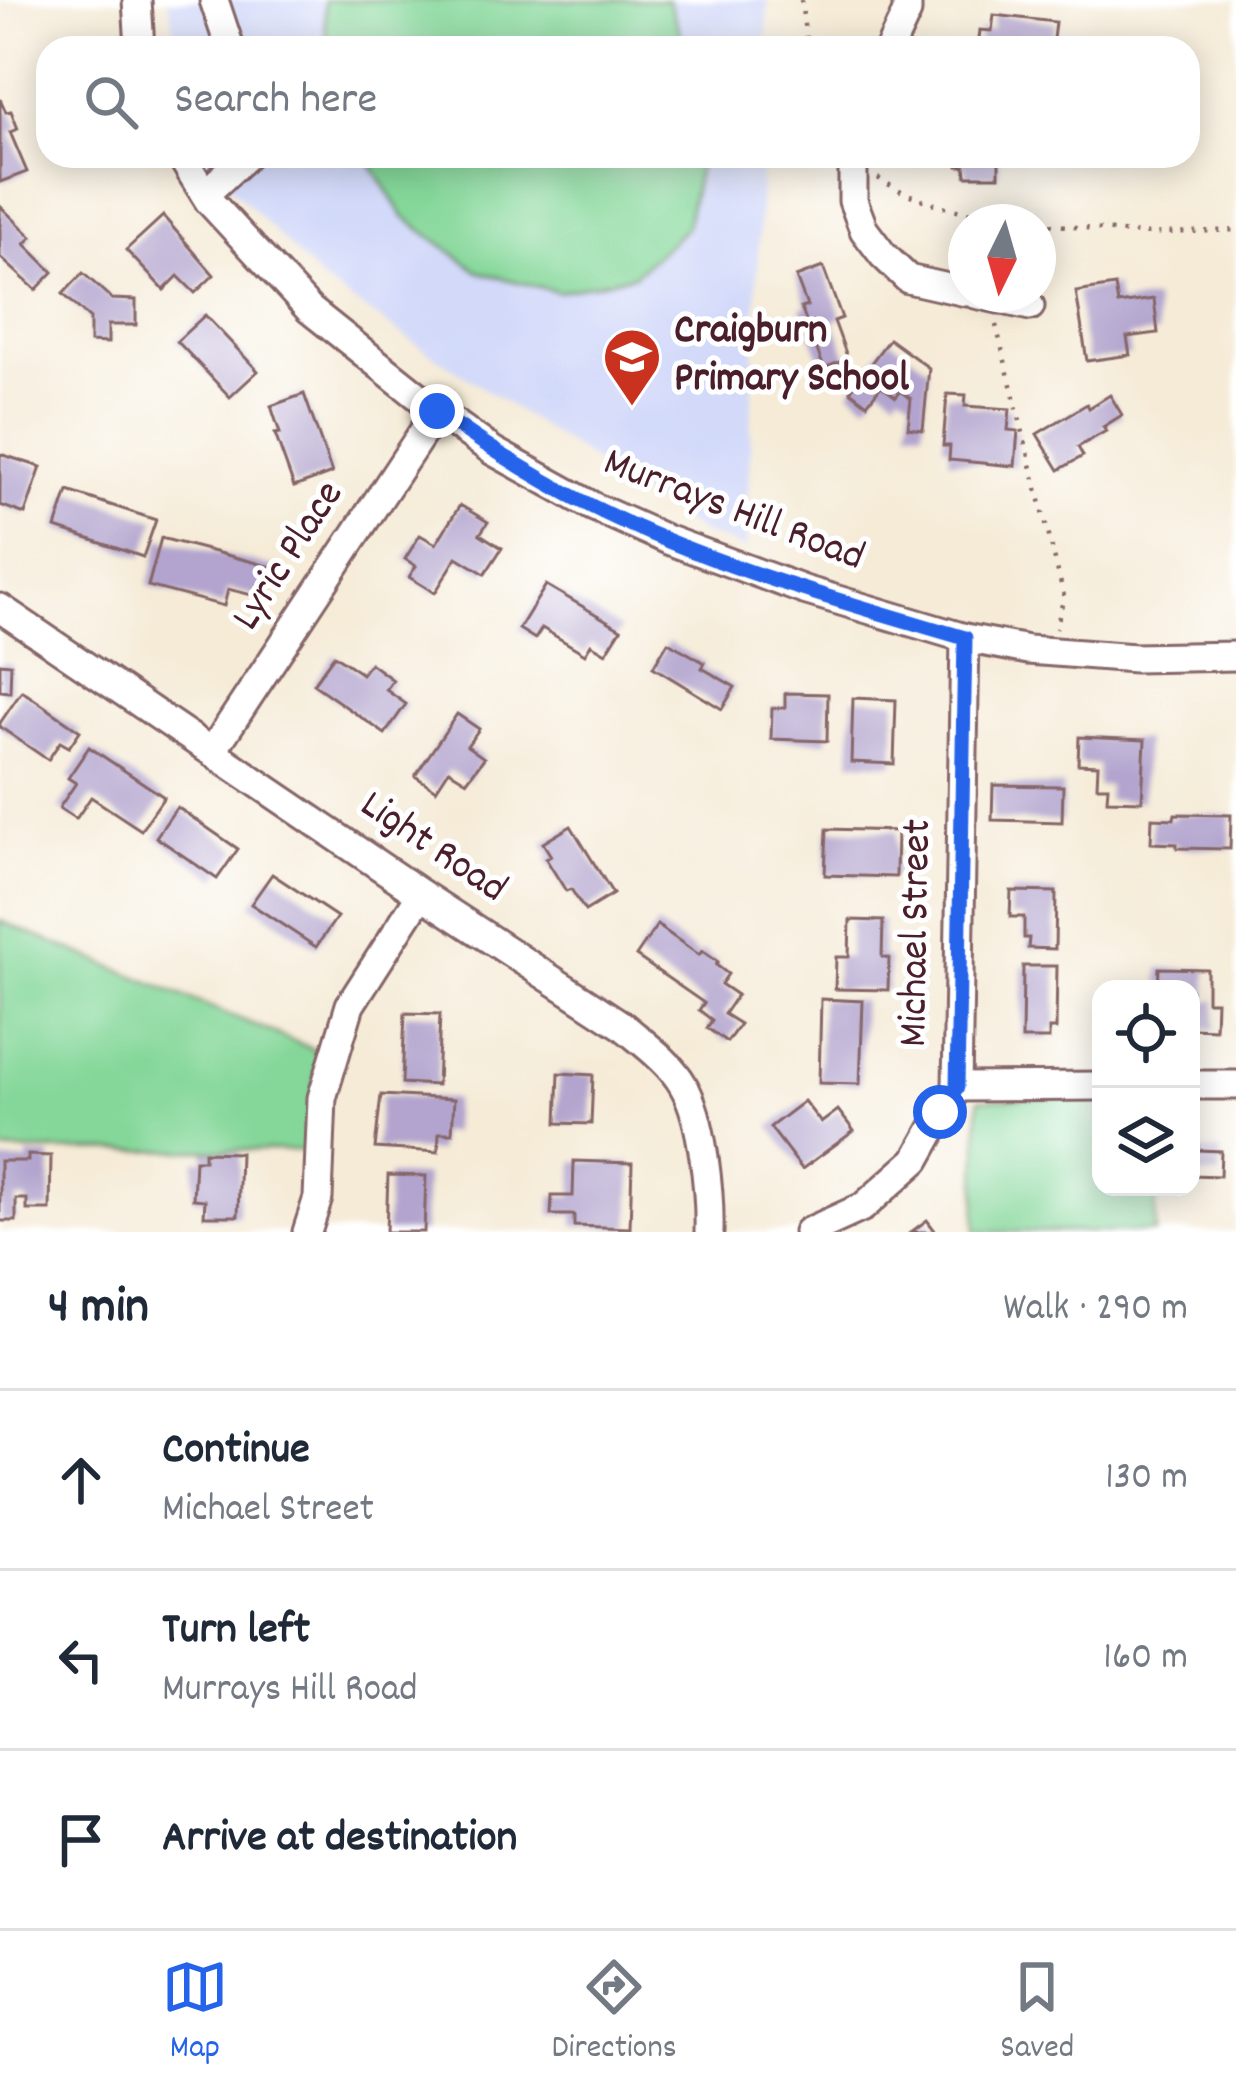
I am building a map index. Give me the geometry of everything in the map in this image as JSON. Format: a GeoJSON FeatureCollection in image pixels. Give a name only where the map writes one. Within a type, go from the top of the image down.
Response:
{"type":"FeatureCollection","features":[{"type":"Feature","properties":{"kind":"street"},"geometry":{"type":"LineString","coordinates":[[137,0],[139,36]]}},
{"type":"Feature","properties":{"kind":"street"},"geometry":{"type":"LineString","coordinates":[[214,0],[226,36]]}},
{"type":"Feature","properties":{"kind":"street"},"geometry":{"type":"LineString","coordinates":[[896,36],[907,0]]}},
{"type":"Feature","properties":{"kind":"street","name":"Murrays Hill Road"},"geometry":{"type":"LineString","coordinates":[[189,168],[205,194],[310,309],[494,452],[594,507],[804,590],[965,638],[1051,652],[1135,658],[1236,656]]}},
{"type":"Feature","properties":{"kind":"street"},"geometry":{"type":"LineString","coordinates":[[205,194],[233,168]]}},
{"type":"Feature","properties":{"kind":"street"},"geometry":{"type":"LineString","coordinates":[[853,168],[853,201],[864,230],[883,255],[908,279],[948,288]]}},
{"type":"Feature","properties":{"kind":"street","name":"Lyric Place"},"geometry":{"type":"LineString","coordinates":[[213,750],[437,411]]}},
{"type":"Feature","properties":{"kind":"street","name":"Light Road"},"geometry":{"type":"LineString","coordinates":[[0,608],[652,1050],[683,1085],[695,1119],[710,1197],[710,1232]]}},
{"type":"Feature","properties":{"kind":"street","name":"Michael Street"},"geometry":{"type":"LineString","coordinates":[[808,1232],[862,1207],[916,1160],[957,1087],[965,638]]}},
{"type":"Feature","properties":{"kind":"street"},"geometry":{"type":"LineString","coordinates":[[307,1232],[319,1198],[322,1098],[350,1005],[421,893]]}},
{"type":"Feature","properties":{"kind":"street"},"geometry":{"type":"LineString","coordinates":[[1200,1085],[1236,1085]]}},
{"type":"Feature","properties":{"kind":"street"},"geometry":{"type":"LineString","coordinates":[[957,1087],[1092,1086]]}},
{"type":"Feature","properties":{"kind":"path"},"geometry":{"type":"LineString","coordinates":[[801,0],[806,36]]}},
{"type":"Feature","properties":{"kind":"path"},"geometry":{"type":"LineString","coordinates":[[866,168],[906,196],[948,206]]}},
{"type":"Feature","properties":{"kind":"path"},"geometry":{"type":"LineString","coordinates":[[1056,224],[1141,234],[1236,230]]}},
{"type":"Feature","properties":{"kind":"path"},"geometry":{"type":"LineString","coordinates":[[982,312],[1064,596],[1051,652]]}},
{"type":"Feature","properties":{"kind":"shaded area"},"geometry":{"type":"Polygon","coordinates":[[[168,0],[768,0],[766,36],[175,36],[168,0]]]}},
{"type":"Feature","properties":{"kind":"shaded area","name":"Craigburn Primary School"},"geometry":{"type":"Polygon","coordinates":[[[213,168],[762,168],[746,549],[702,533],[323,282],[213,168]]]}},
{"type":"Feature","properties":{"kind":"green space"},"geometry":{"type":"Polygon","coordinates":[[[324,0],[668,0],[682,36],[326,36],[324,0]]]}},
{"type":"Feature","properties":{"kind":"green space"},"geometry":{"type":"Polygon","coordinates":[[[373,168],[698,168],[686,228],[634,275],[558,292],[479,272],[404,217],[373,168]]]}},
{"type":"Feature","properties":{"kind":"green space"},"geometry":{"type":"Polygon","coordinates":[[[0,921],[318,1051],[307,1150],[0,1151],[0,921]]]}},
{"type":"Feature","properties":{"kind":"green space"},"geometry":{"type":"Polygon","coordinates":[[[1092,1098],[1092,1196],[1156,1196],[1155,1232],[976,1232],[979,1099],[1092,1098]]]}},
{"type":"Feature","properties":{"kind":"building"},"geometry":{"type":"Polygon","coordinates":[[[994,15],[1055,22],[1053,36],[979,36],[980,30],[992,31],[994,15]]]}},
{"type":"Feature","properties":{"kind":"building"},"geometry":{"type":"Polygon","coordinates":[[[0,99],[18,129],[10,132],[27,172],[0,182],[0,99]]]}},
{"type":"Feature","properties":{"kind":"building"},"geometry":{"type":"Polygon","coordinates":[[[965,168],[999,168],[999,176],[966,176],[965,168]]]}},
{"type":"Feature","properties":{"kind":"building"},"geometry":{"type":"Polygon","coordinates":[[[0,206],[32,237],[25,244],[53,272],[36,290],[0,257],[0,206]]]}},
{"type":"Feature","properties":{"kind":"building"},"geometry":{"type":"Polygon","coordinates":[[[163,216],[214,275],[195,293],[178,276],[164,290],[126,250],[163,216]]]}},
{"type":"Feature","properties":{"kind":"building"},"geometry":{"type":"Polygon","coordinates":[[[823,267],[842,318],[834,321],[848,359],[824,368],[801,308],[807,306],[796,277],[823,267]]]}},
{"type":"Feature","properties":{"kind":"building"},"geometry":{"type":"Polygon","coordinates":[[[83,273],[112,299],[136,300],[136,325],[108,325],[108,343],[90,342],[90,319],[63,294],[83,273]]]}},
{"type":"Feature","properties":{"kind":"building"},"geometry":{"type":"Polygon","coordinates":[[[1115,286],[1118,304],[1154,299],[1158,333],[1127,337],[1130,355],[1087,361],[1076,292],[1115,286]]]}},
{"type":"Feature","properties":{"kind":"building"},"geometry":{"type":"Polygon","coordinates":[[[205,315],[258,371],[230,397],[177,341],[205,315]]]}},
{"type":"Feature","properties":{"kind":"building"},"geometry":{"type":"Polygon","coordinates":[[[889,339],[929,368],[923,430],[908,428],[911,399],[900,391],[896,397],[881,386],[867,404],[850,391],[889,339]]]}},
{"type":"Feature","properties":{"kind":"building"},"geometry":{"type":"Polygon","coordinates":[[[304,394],[332,473],[294,487],[275,434],[280,433],[271,406],[304,394]]]}},
{"type":"Feature","properties":{"kind":"building"},"geometry":{"type":"Polygon","coordinates":[[[947,394],[966,395],[965,406],[1010,409],[1008,430],[1018,431],[1015,466],[949,460],[950,446],[943,446],[947,394]]]}},
{"type":"Feature","properties":{"kind":"building"},"geometry":{"type":"Polygon","coordinates":[[[1110,395],[1122,415],[1078,447],[1083,456],[1059,470],[1037,434],[1110,395]]]}},
{"type":"Feature","properties":{"kind":"building"},"geometry":{"type":"Polygon","coordinates":[[[0,454],[41,467],[25,514],[0,505],[0,454]]]}},
{"type":"Feature","properties":{"kind":"building"},"geometry":{"type":"Polygon","coordinates":[[[68,491],[156,520],[143,557],[56,528],[68,491]]]}},
{"type":"Feature","properties":{"kind":"building"},"geometry":{"type":"Polygon","coordinates":[[[460,505],[488,522],[480,534],[502,548],[485,574],[457,557],[435,593],[409,577],[416,566],[405,559],[420,535],[436,544],[460,505]]]}},
{"type":"Feature","properties":{"kind":"building"},"geometry":{"type":"Polygon","coordinates":[[[161,538],[276,568],[268,599],[228,589],[224,606],[148,586],[161,538]]]}},
{"type":"Feature","properties":{"kind":"building"},"geometry":{"type":"Polygon","coordinates":[[[546,585],[621,629],[606,653],[591,644],[585,654],[542,628],[535,639],[519,629],[546,585]]]}},
{"type":"Feature","properties":{"kind":"building"},"geometry":{"type":"Polygon","coordinates":[[[668,642],[735,687],[722,709],[653,667],[668,642]]]}},
{"type":"Feature","properties":{"kind":"building"},"geometry":{"type":"Polygon","coordinates":[[[334,655],[362,674],[370,663],[393,680],[386,690],[406,704],[385,734],[313,684],[334,655]]]}},
{"type":"Feature","properties":{"kind":"building"},"geometry":{"type":"Polygon","coordinates":[[[0,663],[11,664],[10,692],[0,691],[0,663]]]}},
{"type":"Feature","properties":{"kind":"building"},"geometry":{"type":"Polygon","coordinates":[[[22,691],[80,731],[69,747],[60,742],[48,760],[0,727],[22,691]]]}},
{"type":"Feature","properties":{"kind":"building"},"geometry":{"type":"Polygon","coordinates":[[[785,693],[828,694],[827,741],[771,739],[772,708],[785,708],[785,693]]]}},
{"type":"Feature","properties":{"kind":"building"},"geometry":{"type":"Polygon","coordinates":[[[853,698],[896,700],[894,764],[851,762],[853,698]]]}},
{"type":"Feature","properties":{"kind":"building"},"geometry":{"type":"Polygon","coordinates":[[[457,714],[479,729],[467,746],[484,758],[467,781],[449,770],[436,790],[415,776],[457,714]]]}},
{"type":"Feature","properties":{"kind":"building"},"geometry":{"type":"Polygon","coordinates":[[[1079,737],[1145,740],[1142,801],[1107,800],[1108,786],[1097,786],[1098,765],[1078,764],[1079,737]]]}},
{"type":"Feature","properties":{"kind":"building"},"geometry":{"type":"Polygon","coordinates":[[[89,747],[164,797],[141,830],[91,797],[76,819],[59,808],[76,783],[68,778],[89,747]]]}},
{"type":"Feature","properties":{"kind":"building"},"geometry":{"type":"Polygon","coordinates":[[[993,785],[1063,786],[1062,822],[992,820],[993,785]]]}},
{"type":"Feature","properties":{"kind":"building"},"geometry":{"type":"Polygon","coordinates":[[[177,807],[238,849],[217,879],[156,837],[177,807]]]}},
{"type":"Feature","properties":{"kind":"building"},"geometry":{"type":"Polygon","coordinates":[[[1175,814],[1231,815],[1230,849],[1151,843],[1152,818],[1174,819],[1175,814]]]}},
{"type":"Feature","properties":{"kind":"building"},"geometry":{"type":"Polygon","coordinates":[[[571,826],[613,894],[585,911],[546,859],[551,856],[543,843],[571,826]]]}},
{"type":"Feature","properties":{"kind":"building"},"geometry":{"type":"Polygon","coordinates":[[[827,829],[897,831],[896,877],[825,875],[827,829]]]}},
{"type":"Feature","properties":{"kind":"building"},"geometry":{"type":"Polygon","coordinates":[[[272,874],[337,917],[316,947],[251,904],[272,874]]]}},
{"type":"Feature","properties":{"kind":"building"},"geometry":{"type":"Polygon","coordinates":[[[1011,891],[1056,892],[1055,949],[1028,948],[1024,917],[1010,917],[1011,891]]]}},
{"type":"Feature","properties":{"kind":"building"},"geometry":{"type":"Polygon","coordinates":[[[850,920],[883,921],[888,990],[835,989],[836,957],[849,957],[850,920]]]}},
{"type":"Feature","properties":{"kind":"building"},"geometry":{"type":"Polygon","coordinates":[[[657,925],[699,955],[702,951],[718,962],[728,974],[721,984],[737,995],[724,1014],[740,1024],[727,1042],[707,1028],[712,1020],[699,1010],[704,1003],[636,956],[657,925]]]}},
{"type":"Feature","properties":{"kind":"building"},"geometry":{"type":"Polygon","coordinates":[[[1023,966],[1057,966],[1056,1029],[1049,1029],[1049,1039],[1022,1039],[1023,966]]]}},
{"type":"Feature","properties":{"kind":"building"},"geometry":{"type":"Polygon","coordinates":[[[1159,968],[1207,969],[1207,1001],[1216,1001],[1215,1029],[1200,1028],[1200,980],[1158,980],[1159,968]]]}},
{"type":"Feature","properties":{"kind":"building"},"geometry":{"type":"Polygon","coordinates":[[[821,999],[863,1001],[860,1084],[819,1083],[821,999]]]}},
{"type":"Feature","properties":{"kind":"building"},"geometry":{"type":"Polygon","coordinates":[[[405,1013],[440,1014],[437,1085],[402,1083],[405,1013]]]}},
{"type":"Feature","properties":{"kind":"building"},"geometry":{"type":"Polygon","coordinates":[[[559,1073],[593,1075],[591,1124],[557,1123],[559,1073]]]}},
{"type":"Feature","properties":{"kind":"building"},"geometry":{"type":"Polygon","coordinates":[[[381,1095],[454,1099],[452,1133],[439,1133],[438,1152],[375,1148],[381,1095]]]}},
{"type":"Feature","properties":{"kind":"building"},"geometry":{"type":"Polygon","coordinates":[[[804,1101],[821,1123],[838,1110],[854,1131],[802,1169],[770,1127],[804,1101]]]}},
{"type":"Feature","properties":{"kind":"building"},"geometry":{"type":"Polygon","coordinates":[[[1200,1150],[1221,1151],[1220,1176],[1200,1175],[1200,1150]]]}},
{"type":"Feature","properties":{"kind":"building"},"geometry":{"type":"Polygon","coordinates":[[[204,1152],[240,1153],[238,1216],[204,1216],[205,1200],[193,1199],[195,1160],[204,1160],[204,1152]]]}},
{"type":"Feature","properties":{"kind":"building"},"geometry":{"type":"Polygon","coordinates":[[[28,1155],[51,1156],[50,1210],[27,1210],[27,1199],[16,1199],[16,1221],[0,1221],[0,1161],[28,1161],[28,1155]]]}},
{"type":"Feature","properties":{"kind":"building"},"geometry":{"type":"Polygon","coordinates":[[[574,1161],[632,1163],[630,1228],[574,1226],[574,1215],[551,1215],[552,1196],[573,1196],[574,1161]]]}},
{"type":"Feature","properties":{"kind":"building"},"geometry":{"type":"Polygon","coordinates":[[[388,1175],[426,1176],[424,1232],[386,1232],[388,1175]]]}},
{"type":"Feature","properties":{"kind":"building"},"geometry":{"type":"Polygon","coordinates":[[[927,1220],[936,1232],[911,1232],[927,1220]]]}},
{"type":"Feature","properties":{"kind":"place","name":"Craigburn Primary School"},"geometry":{"type":"Point","coordinates":[632,408]}},
{"type":"Feature","properties":{"kind":"route"},"geometry":{"type":"LineString","coordinates":[[437,411],[494,452],[594,507],[668,540],[804,590],[965,638],[957,1087],[940,1112]]}}]}
